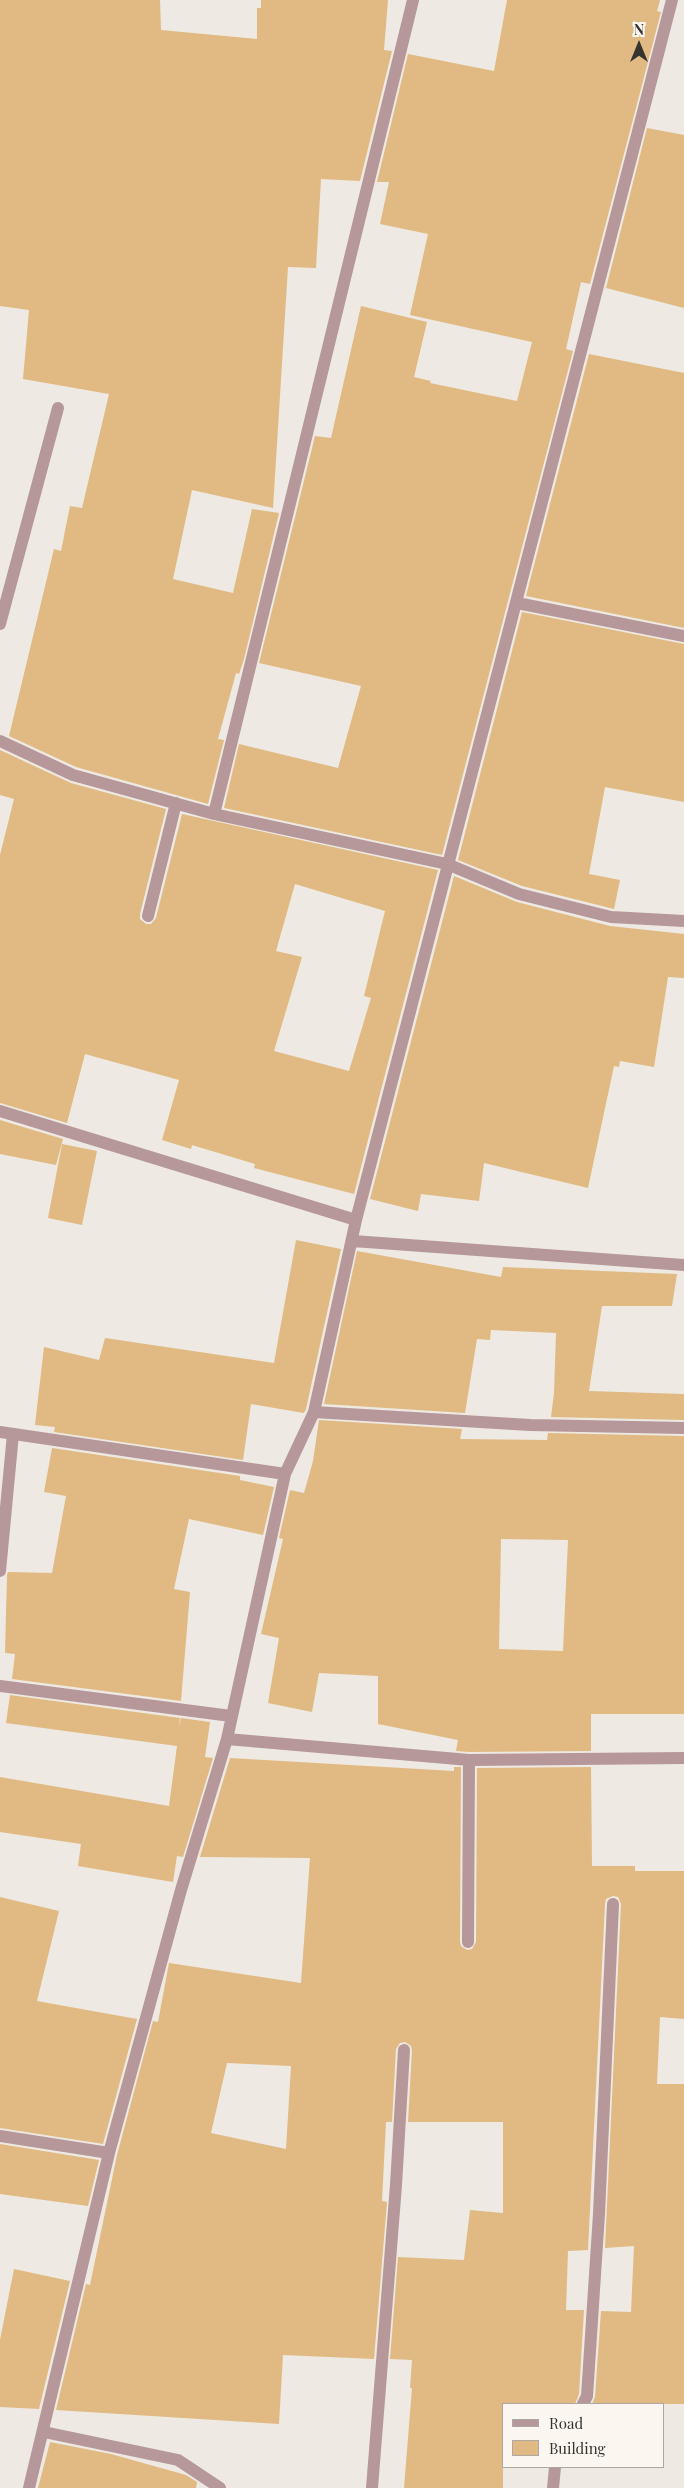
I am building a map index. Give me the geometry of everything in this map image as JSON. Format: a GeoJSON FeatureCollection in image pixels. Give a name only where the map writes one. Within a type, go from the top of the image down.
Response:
{"type":"FeatureCollection","features":[{"type":"Feature","properties":{"kind":"street"},"geometry":{"type":"LineString","coordinates":[[214,814],[413,0]]}},
{"type":"Feature","properties":{"kind":"street"},"geometry":{"type":"LineString","coordinates":[[28,2488],[44,2432],[109,2153],[181,1890],[227,1739],[285,1474],[314,1412],[353,1241],[356,1220],[672,0]]}},
{"type":"Feature","properties":{"kind":"street"},"geometry":{"type":"LineString","coordinates":[[0,624],[58,408]]}},
{"type":"Feature","properties":{"kind":"street"},"geometry":{"type":"LineString","coordinates":[[517,604],[684,636]]}},
{"type":"Feature","properties":{"kind":"street"},"geometry":{"type":"LineString","coordinates":[[0,742],[73,775],[214,814],[447,864],[519,894],[610,917],[684,921]]}},
{"type":"Feature","properties":{"kind":"street"},"geometry":{"type":"LineString","coordinates":[[148,916],[176,803]]}},
{"type":"Feature","properties":{"kind":"street"},"geometry":{"type":"LineString","coordinates":[[0,1111],[356,1220]]}},
{"type":"Feature","properties":{"kind":"street"},"geometry":{"type":"LineString","coordinates":[[353,1241],[684,1265]]}},
{"type":"Feature","properties":{"kind":"street"},"geometry":{"type":"LineString","coordinates":[[314,1412],[530,1425],[684,1428]]}},
{"type":"Feature","properties":{"kind":"street"},"geometry":{"type":"LineString","coordinates":[[0,1571],[6,1433],[285,1474]]}},
{"type":"Feature","properties":{"kind":"street"},"geometry":{"type":"LineString","coordinates":[[0,1686],[231,1716]]}},
{"type":"Feature","properties":{"kind":"street"},"geometry":{"type":"LineString","coordinates":[[227,1739],[470,1760],[684,1758]]}},
{"type":"Feature","properties":{"kind":"street"},"geometry":{"type":"LineString","coordinates":[[468,1942],[470,1760]]}},
{"type":"Feature","properties":{"kind":"street"},"geometry":{"type":"LineString","coordinates":[[583,2403],[587,2396],[597,2243],[613,1904]]}},
{"type":"Feature","properties":{"kind":"street"},"geometry":{"type":"LineString","coordinates":[[372,2488],[396,2185],[404,2050]]}},
{"type":"Feature","properties":{"kind":"street"},"geometry":{"type":"LineString","coordinates":[[0,2136],[109,2153]]}},
{"type":"Feature","properties":{"kind":"street"},"geometry":{"type":"LineString","coordinates":[[44,2432],[178,2460],[220,2488]]}},
{"type":"Feature","properties":{"kind":"street"},"geometry":{"type":"LineString","coordinates":[[553,2488],[555,2468]]}},
{"type":"Feature","properties":{"kind":"building"},"geometry":{"type":"Polygon","coordinates":[[[0,0],[160,0],[161,30],[257,39],[257,8],[261,8],[261,0],[388,0],[384,50],[392,51],[360,181],[321,179],[316,268],[288,267],[273,508],[192,490],[173,579],[233,593],[252,509],[279,513],[244,659],[239,674],[236,673],[218,739],[224,740],[208,804],[76,767],[9,736],[54,549],[61,551],[70,506],[82,508],[109,394],[23,379],[29,310],[0,306],[0,0]]]}},
{"type":"Feature","properties":{"kind":"building"},"geometry":{"type":"Polygon","coordinates":[[[507,0],[660,0],[657,11],[661,12],[590,284],[581,282],[566,349],[573,351],[442,855],[224,808],[239,744],[338,768],[361,686],[259,663],[315,436],[331,438],[361,306],[427,322],[414,377],[431,381],[430,383],[517,401],[532,342],[410,315],[428,234],[380,224],[389,182],[377,182],[408,54],[494,71],[507,0]]]}},
{"type":"Feature","properties":{"kind":"building"},"geometry":{"type":"Polygon","coordinates":[[[647,128],[684,135],[684,308],[606,288],[647,128]]]}},
{"type":"Feature","properties":{"kind":"building"},"geometry":{"type":"Polygon","coordinates":[[[589,354],[684,373],[684,628],[526,596],[589,354]]]}},
{"type":"Feature","properties":{"kind":"building"},"geometry":{"type":"Polygon","coordinates":[[[522,612],[684,644],[684,802],[605,787],[589,874],[620,880],[614,909],[522,886],[458,860],[522,612]]]}},
{"type":"Feature","properties":{"kind":"building"},"geometry":{"type":"Polygon","coordinates":[[[0,750],[71,783],[166,809],[140,914],[140,919],[146,924],[151,924],[156,918],[182,814],[438,870],[354,1194],[254,1168],[255,1164],[192,1145],[191,1149],[162,1140],[179,1080],[85,1054],[67,1123],[0,1103],[0,855],[14,799],[0,795],[0,750]],[[295,884],[276,951],[302,957],[274,1051],[349,1071],[371,998],[364,996],[385,911],[295,884]]]}},
{"type":"Feature","properties":{"kind":"building"},"geometry":{"type":"Polygon","coordinates":[[[454,876],[517,902],[610,926],[684,934],[684,978],[668,977],[654,1067],[620,1061],[619,1067],[614,1066],[588,1188],[484,1163],[479,1201],[421,1194],[418,1211],[370,1199],[454,876]]]}},
{"type":"Feature","properties":{"kind":"building"},"geometry":{"type":"Polygon","coordinates":[[[0,1120],[63,1139],[56,1165],[0,1154],[0,1120]]]}},
{"type":"Feature","properties":{"kind":"building"},"geometry":{"type":"Polygon","coordinates":[[[62,1144],[97,1151],[82,1225],[48,1218],[62,1144]]]}},
{"type":"Feature","properties":{"kind":"building"},"geometry":{"type":"Polygon","coordinates":[[[296,1240],[341,1249],[306,1409],[304,1413],[251,1404],[243,1460],[54,1432],[55,1427],[35,1425],[44,1347],[99,1360],[105,1338],[274,1363],[296,1240]]]}},
{"type":"Feature","properties":{"kind":"building"},"geometry":{"type":"Polygon","coordinates":[[[357,1251],[501,1277],[503,1267],[677,1274],[672,1306],[602,1306],[589,1391],[684,1394],[684,1420],[551,1417],[554,1393],[556,1333],[491,1330],[490,1340],[477,1339],[465,1413],[324,1404],[357,1251]]]}},
{"type":"Feature","properties":{"kind":"building"},"geometry":{"type":"Polygon","coordinates":[[[319,1420],[462,1429],[460,1439],[547,1440],[548,1433],[684,1436],[684,1714],[591,1714],[591,1751],[469,1752],[456,1751],[458,1740],[378,1724],[378,1676],[319,1673],[312,1712],[268,1703],[279,1638],[261,1634],[283,1539],[279,1538],[290,1490],[304,1493],[313,1461],[319,1420]],[[501,1539],[499,1649],[563,1651],[568,1540],[501,1539]]]}},
{"type":"Feature","properties":{"kind":"building"},"geometry":{"type":"Polygon","coordinates":[[[52,1448],[240,1476],[240,1480],[274,1487],[263,1535],[189,1519],[174,1589],[190,1592],[181,1701],[12,1679],[15,1654],[5,1653],[7,1575],[8,1572],[52,1573],[66,1496],[44,1492],[52,1448]]]}},
{"type":"Feature","properties":{"kind":"building"},"geometry":{"type":"Polygon","coordinates":[[[10,1695],[180,1718],[179,1727],[181,1718],[210,1722],[205,1757],[213,1758],[183,1857],[177,1856],[173,1882],[78,1866],[81,1844],[0,1832],[0,1777],[169,1806],[177,1746],[6,1723],[10,1695]]]}},
{"type":"Feature","properties":{"kind":"building"},"geometry":{"type":"Polygon","coordinates":[[[230,1758],[454,1771],[454,1767],[461,1767],[460,1942],[461,1946],[467,1950],[472,1949],[476,1942],[477,1768],[591,1767],[592,1866],[635,1866],[635,1871],[684,1871],[684,2019],[660,2017],[657,2084],[684,2084],[684,2404],[592,2403],[595,2397],[601,2311],[631,2312],[634,2246],[605,2248],[621,1904],[618,1897],[613,1896],[606,1899],[605,1904],[588,2250],[568,2251],[566,2310],[584,2310],[579,2394],[575,2403],[502,2403],[503,2488],[404,2488],[412,2388],[410,2388],[412,2360],[390,2359],[398,2257],[464,2260],[470,2210],[503,2213],[503,2122],[408,2122],[412,2050],[411,2046],[405,2042],[400,2043],[396,2049],[392,2122],[386,2122],[382,2201],[387,2202],[374,2359],[283,2355],[279,2424],[56,2410],[86,2284],[90,2285],[117,2155],[153,2021],[158,2022],[169,1963],[301,1983],[310,1858],[200,1857],[230,1758]],[[227,2063],[211,2133],[286,2149],[291,2066],[227,2063]]]}},
{"type":"Feature","properties":{"kind":"building"},"geometry":{"type":"Polygon","coordinates":[[[0,1897],[59,1911],[37,2001],[137,2019],[103,2144],[0,2128],[0,1897]]]}},
{"type":"Feature","properties":{"kind":"building"},"geometry":{"type":"Polygon","coordinates":[[[0,2144],[99,2160],[88,2206],[0,2194],[0,2144]]]}},
{"type":"Feature","properties":{"kind":"building"},"geometry":{"type":"Polygon","coordinates":[[[14,2269],[70,2281],[39,2409],[0,2407],[0,2340],[14,2269]]]}},
{"type":"Feature","properties":{"kind":"building"},"geometry":{"type":"Polygon","coordinates":[[[50,2442],[111,2454],[186,2475],[197,2482],[196,2488],[38,2488],[50,2442]]]}}]}
